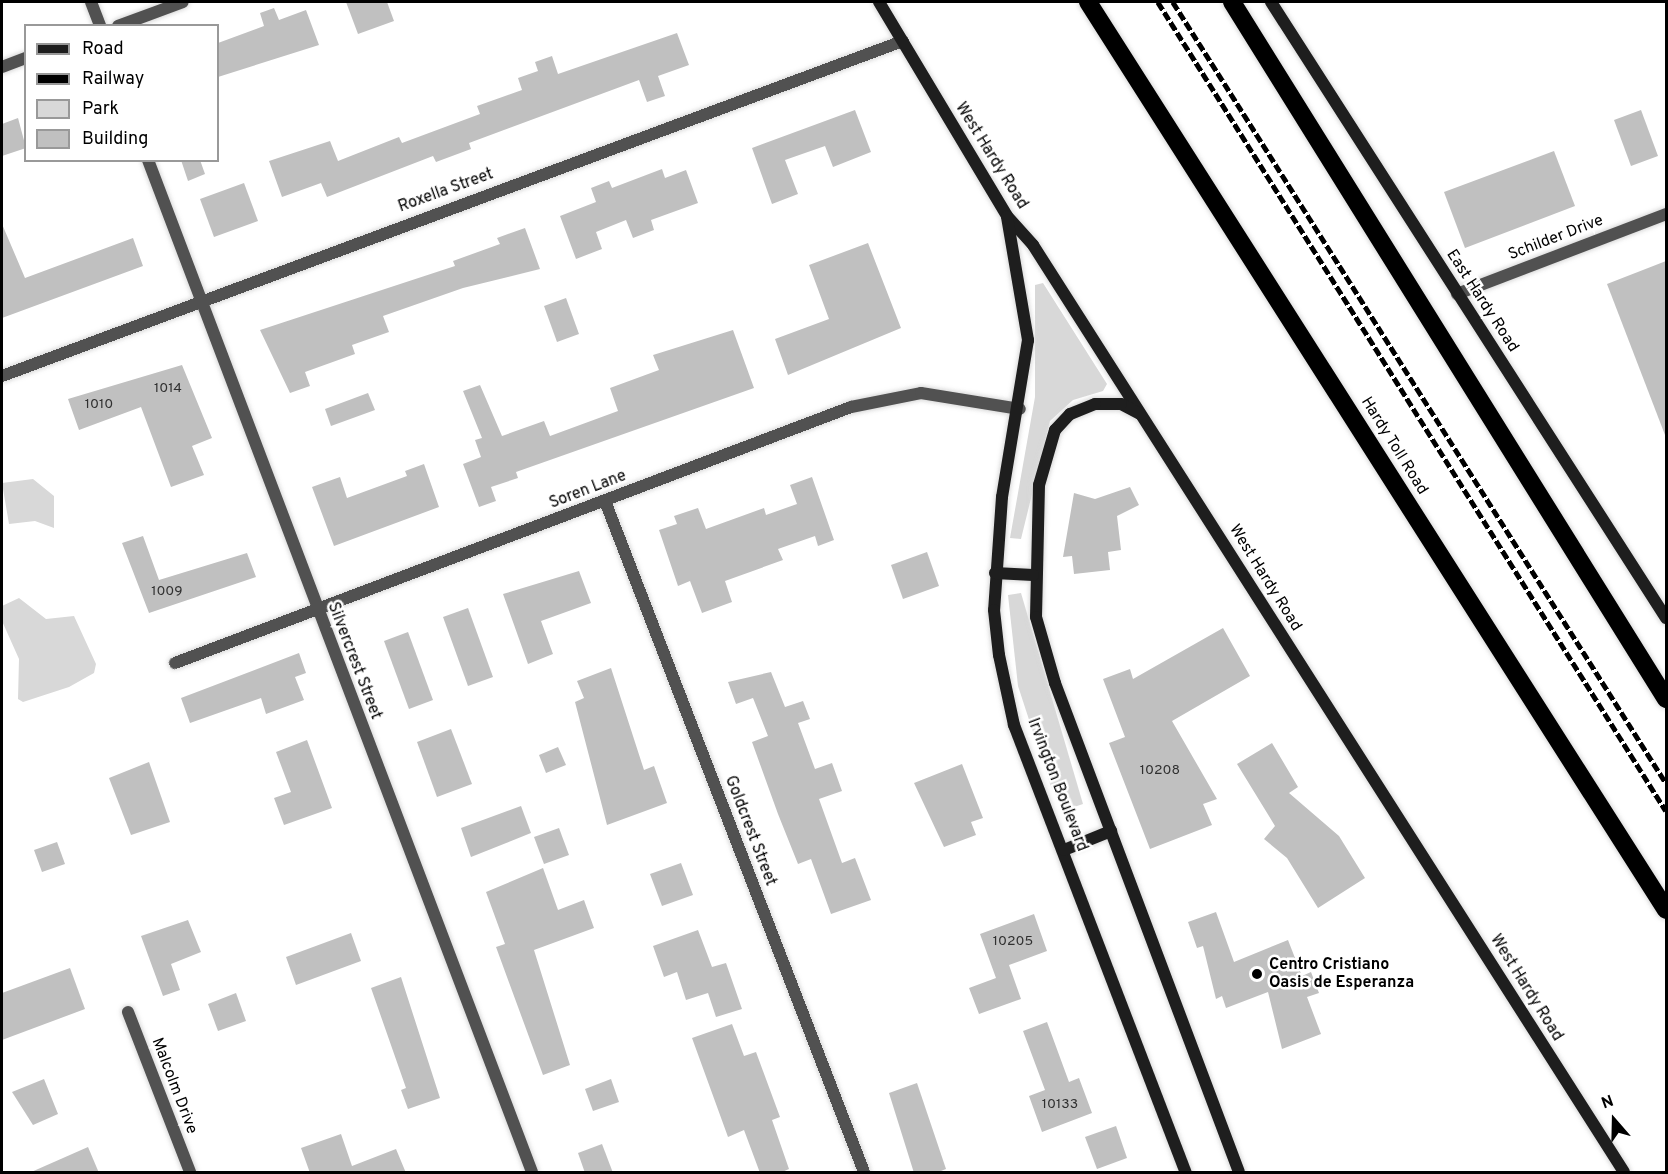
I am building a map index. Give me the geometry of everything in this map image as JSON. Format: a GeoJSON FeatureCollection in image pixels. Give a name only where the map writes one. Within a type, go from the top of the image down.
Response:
{"type":"FeatureCollection","features":[{"type":"Feature","properties":{"kind":"highway","name":"Hardy Toll Road"},"geometry":{"type":"LineString","coordinates":[[1088,2],[1666,910]]}},
{"type":"Feature","properties":{"kind":"highway"},"geometry":{"type":"LineString","coordinates":[[1232,2],[1666,699]]}},
{"type":"Feature","properties":{"kind":"main road","name":"West Hardy Road"},"geometry":{"type":"LineString","coordinates":[[879,2],[1007,216],[1033,245],[1624,1173]]}},
{"type":"Feature","properties":{"kind":"main road","name":"East Hardy Road"},"geometry":{"type":"LineString","coordinates":[[1271,2],[1666,618]]}},
{"type":"Feature","properties":{"kind":"main road","name":"Irvington Boulevard"},"geometry":{"type":"LineString","coordinates":[[1007,216],[1026,304],[1028,340],[1020,409],[1002,497],[995,573],[999,655],[1014,725],[1064,850],[1186,1173]]}},
{"type":"Feature","properties":{"kind":"main road","name":"Irvington Boulevard"},"geometry":{"type":"LineString","coordinates":[[1141,415],[1120,404],[1095,404],[1070,414],[1055,430],[1040,485],[1033,575],[1036,616],[1055,683],[1239,1173]]}},
{"type":"Feature","properties":{"kind":"main road"},"geometry":{"type":"LineString","coordinates":[[995,573],[1033,575]]}},
{"type":"Feature","properties":{"kind":"main road"},"geometry":{"type":"LineString","coordinates":[[1064,850],[1111,831]]}},
{"type":"Feature","properties":{"kind":"street"},"geometry":{"type":"LineString","coordinates":[[91,2],[99,24]]}},
{"type":"Feature","properties":{"kind":"street"},"geometry":{"type":"LineString","coordinates":[[123,24],[183,2]]}},
{"type":"Feature","properties":{"kind":"street","name":"Roxella Street"},"geometry":{"type":"LineString","coordinates":[[2,376],[201,299],[903,41]]}},
{"type":"Feature","properties":{"kind":"street"},"geometry":{"type":"LineString","coordinates":[[2,67],[24,59]]}},
{"type":"Feature","properties":{"kind":"street","name":"Silvercrest Street"},"geometry":{"type":"LineString","coordinates":[[149,162],[316,609],[532,1173]]}},
{"type":"Feature","properties":{"kind":"street","name":"Schilder Drive"},"geometry":{"type":"LineString","coordinates":[[1457,294],[1666,213]]}},
{"type":"Feature","properties":{"kind":"street","name":"Soren Lane"},"geometry":{"type":"LineString","coordinates":[[175,663],[885,397],[968,396],[1020,409]]}},
{"type":"Feature","properties":{"kind":"street","name":"Goldcrest Street"},"geometry":{"type":"LineString","coordinates":[[605,501],[864,1173]]}},
{"type":"Feature","properties":{"kind":"street","name":"Malcolm Drive"},"geometry":{"type":"LineString","coordinates":[[128,1012],[190,1173]]}},
{"type":"Feature","properties":{"kind":"green space"},"geometry":{"type":"Polygon","coordinates":[[[1043,283],[1107,384],[1103,391],[1073,400],[1050,421],[1021,539],[1010,538],[1035,397],[1035,285],[1043,283]]]}},
{"type":"Feature","properties":{"kind":"green space"},"geometry":{"type":"Polygon","coordinates":[[[33,479],[54,496],[54,528],[35,521],[9,524],[2,483],[33,479]]]}},
{"type":"Feature","properties":{"kind":"green space"},"geometry":{"type":"Polygon","coordinates":[[[1021,593],[1083,804],[1065,810],[1051,787],[1018,686],[1008,595],[1021,593]]]}},
{"type":"Feature","properties":{"kind":"green space"},"geometry":{"type":"Polygon","coordinates":[[[19,598],[46,619],[74,616],[96,664],[94,673],[69,687],[23,702],[18,699],[19,659],[2,621],[2,606],[19,598]]]}},
{"type":"Feature","properties":{"kind":"building"},"geometry":{"type":"Polygon","coordinates":[[[346,2],[387,2],[394,21],[358,34],[346,2]]]}},
{"type":"Feature","properties":{"kind":"building"},"geometry":{"type":"Polygon","coordinates":[[[274,8],[279,20],[306,10],[319,45],[219,77],[219,43],[264,26],[260,13],[274,8]]]}},
{"type":"Feature","properties":{"kind":"building"},"geometry":{"type":"Polygon","coordinates":[[[677,33],[689,65],[658,76],[665,96],[647,102],[639,80],[469,143],[471,149],[436,162],[433,156],[327,197],[321,183],[282,197],[269,161],[330,141],[338,161],[399,137],[402,143],[480,114],[477,106],[522,90],[518,78],[538,71],[535,62],[552,56],[558,74],[677,33]]]}},
{"type":"Feature","properties":{"kind":"building"},"geometry":{"type":"Polygon","coordinates":[[[855,110],[871,152],[833,167],[825,146],[785,160],[798,194],[772,204],[752,148],[855,110]]]}},
{"type":"Feature","properties":{"kind":"building"},"geometry":{"type":"Polygon","coordinates":[[[1641,110],[1658,156],[1631,166],[1614,120],[1641,110]]]}},
{"type":"Feature","properties":{"kind":"building"},"geometry":{"type":"Polygon","coordinates":[[[18,118],[24,149],[2,156],[2,124],[18,118]]]}},
{"type":"Feature","properties":{"kind":"building"},"geometry":{"type":"Polygon","coordinates":[[[1554,151],[1575,206],[1465,248],[1444,192],[1554,151]]]}},
{"type":"Feature","properties":{"kind":"building"},"geometry":{"type":"Polygon","coordinates":[[[182,162],[201,162],[205,174],[188,181],[182,162]]]}},
{"type":"Feature","properties":{"kind":"building"},"geometry":{"type":"Polygon","coordinates":[[[662,169],[665,178],[686,170],[698,203],[651,220],[654,230],[633,238],[626,220],[596,232],[602,249],[576,259],[560,216],[596,202],[591,188],[609,181],[612,188],[662,169]]]}},
{"type":"Feature","properties":{"kind":"building"},"geometry":{"type":"Polygon","coordinates":[[[244,183],[258,221],[214,237],[200,199],[244,183]]]}},
{"type":"Feature","properties":{"kind":"building"},"geometry":{"type":"Polygon","coordinates":[[[2,224],[25,278],[133,238],[143,266],[2,318],[2,224]]]}},
{"type":"Feature","properties":{"kind":"building"},"geometry":{"type":"Polygon","coordinates":[[[525,228],[540,269],[463,288],[383,316],[389,332],[352,345],[355,354],[305,372],[310,386],[290,393],[260,330],[455,266],[453,261],[500,244],[497,238],[525,228]]]}},
{"type":"Feature","properties":{"kind":"building"},"geometry":{"type":"Polygon","coordinates":[[[868,243],[901,328],[788,375],[775,339],[829,319],[809,265],[868,243]]]}},
{"type":"Feature","properties":{"kind":"building"},"geometry":{"type":"Polygon","coordinates":[[[1666,261],[1666,435],[1665,435],[1607,284],[1666,261]]]}},
{"type":"Feature","properties":{"kind":"building"},"geometry":{"type":"Polygon","coordinates":[[[566,298],[579,334],[557,342],[544,306],[566,298]]]}},
{"type":"Feature","properties":{"kind":"building"},"geometry":{"type":"Polygon","coordinates":[[[733,330],[754,388],[516,472],[518,478],[491,487],[496,501],[479,507],[463,464],[481,457],[475,440],[482,438],[463,391],[480,385],[502,436],[544,421],[550,436],[618,411],[610,388],[659,370],[653,355],[733,330]]]}},
{"type":"Feature","properties":{"kind":"building"},"geometry":{"type":"Polygon","coordinates":[[[182,365],[212,438],[192,446],[204,475],[171,487],[141,407],[79,430],[68,399],[182,365]]]}},
{"type":"Feature","properties":{"kind":"building"},"geometry":{"type":"Polygon","coordinates":[[[368,393],[375,410],[331,426],[325,409],[368,393]]]}},
{"type":"Feature","properties":{"kind":"building"},"geometry":{"type":"Polygon","coordinates":[[[424,464],[439,507],[334,546],[312,487],[340,477],[347,498],[407,476],[405,471],[424,464]]]}},
{"type":"Feature","properties":{"kind":"building"},"geometry":{"type":"Polygon","coordinates":[[[812,477],[834,540],[818,546],[815,536],[778,549],[783,560],[725,581],[732,602],[702,613],[690,581],[678,586],[659,530],[677,524],[674,516],[698,508],[706,529],[764,508],[766,515],[797,504],[790,485],[812,477]]]}},
{"type":"Feature","properties":{"kind":"building"},"geometry":{"type":"Polygon","coordinates":[[[1130,487],[1139,505],[1117,516],[1121,550],[1108,552],[1110,570],[1074,574],[1072,556],[1063,557],[1074,493],[1095,499],[1130,487]]]}},
{"type":"Feature","properties":{"kind":"building"},"geometry":{"type":"Polygon","coordinates":[[[143,536],[159,580],[247,553],[256,577],[149,613],[122,543],[143,536]]]}},
{"type":"Feature","properties":{"kind":"building"},"geometry":{"type":"Polygon","coordinates":[[[927,552],[939,586],[903,599],[891,565],[927,552]]]}},
{"type":"Feature","properties":{"kind":"building"},"geometry":{"type":"Polygon","coordinates":[[[579,571],[591,603],[541,621],[553,654],[528,664],[503,594],[579,571]]]}},
{"type":"Feature","properties":{"kind":"building"},"geometry":{"type":"Polygon","coordinates":[[[468,608],[493,677],[468,686],[443,617],[468,608]]]}},
{"type":"Feature","properties":{"kind":"building"},"geometry":{"type":"Polygon","coordinates":[[[1223,628],[1250,676],[1172,721],[1217,799],[1203,804],[1212,825],[1150,849],[1109,743],[1125,737],[1103,679],[1130,669],[1133,679],[1223,628]]]}},
{"type":"Feature","properties":{"kind":"building"},"geometry":{"type":"Polygon","coordinates":[[[408,632],[433,700],[409,709],[384,641],[408,632]]]}},
{"type":"Feature","properties":{"kind":"building"},"geometry":{"type":"Polygon","coordinates":[[[299,653],[306,673],[295,677],[304,700],[266,714],[261,698],[190,723],[181,698],[299,653]]]}},
{"type":"Feature","properties":{"kind":"building"},"geometry":{"type":"Polygon","coordinates":[[[611,668],[644,770],[654,766],[667,803],[607,825],[575,702],[584,698],[577,681],[611,668]]]}},
{"type":"Feature","properties":{"kind":"building"},"geometry":{"type":"Polygon","coordinates":[[[771,672],[785,707],[803,701],[810,719],[798,723],[815,769],[832,763],[842,791],[819,799],[842,863],[855,858],[871,900],[831,914],[811,859],[798,864],[752,742],[768,736],[753,698],[736,704],[728,682],[771,672]]]}},
{"type":"Feature","properties":{"kind":"building"},"geometry":{"type":"Polygon","coordinates":[[[451,729],[472,784],[437,797],[417,742],[451,729]]]}},
{"type":"Feature","properties":{"kind":"building"},"geometry":{"type":"Polygon","coordinates":[[[307,740],[332,808],[284,825],[274,798],[291,792],[276,752],[307,740]]]}},
{"type":"Feature","properties":{"kind":"building"},"geometry":{"type":"Polygon","coordinates":[[[1272,743],[1298,787],[1289,793],[1339,836],[1365,878],[1318,908],[1287,858],[1264,839],[1275,826],[1237,764],[1272,743]]]}},
{"type":"Feature","properties":{"kind":"building"},"geometry":{"type":"Polygon","coordinates":[[[558,747],[566,765],[546,773],[539,755],[558,747]]]}},
{"type":"Feature","properties":{"kind":"building"},"geometry":{"type":"Polygon","coordinates":[[[149,762],[170,822],[131,835],[109,778],[149,762]]]}},
{"type":"Feature","properties":{"kind":"building"},"geometry":{"type":"Polygon","coordinates":[[[962,764],[983,818],[971,822],[976,835],[944,847],[914,783],[962,764]]]}},
{"type":"Feature","properties":{"kind":"building"},"geometry":{"type":"Polygon","coordinates":[[[521,806],[531,833],[471,857],[461,828],[521,806]]]}},
{"type":"Feature","properties":{"kind":"building"},"geometry":{"type":"Polygon","coordinates":[[[559,828],[569,855],[544,864],[534,837],[559,828]]]}},
{"type":"Feature","properties":{"kind":"building"},"geometry":{"type":"Polygon","coordinates":[[[57,842],[65,864],[42,872],[34,850],[57,842]]]}},
{"type":"Feature","properties":{"kind":"building"},"geometry":{"type":"Polygon","coordinates":[[[681,863],[693,895],[662,906],[650,874],[681,863]]]}},
{"type":"Feature","properties":{"kind":"building"},"geometry":{"type":"Polygon","coordinates":[[[543,868],[558,910],[584,900],[594,928],[534,950],[570,1065],[543,1075],[496,947],[505,944],[486,892],[543,868]]]}},
{"type":"Feature","properties":{"kind":"building"},"geometry":{"type":"Polygon","coordinates":[[[1216,912],[1234,962],[1288,940],[1302,976],[1311,972],[1319,993],[1307,997],[1321,1034],[1282,1049],[1268,992],[1226,1008],[1222,996],[1216,999],[1203,946],[1197,948],[1188,922],[1216,912]]]}},
{"type":"Feature","properties":{"kind":"building"},"geometry":{"type":"Polygon","coordinates":[[[1034,914],[1047,951],[1009,965],[1021,999],[979,1014],[969,988],[996,978],[980,934],[1034,914]]]}},
{"type":"Feature","properties":{"kind":"building"},"geometry":{"type":"Polygon","coordinates":[[[188,920],[201,952],[171,964],[180,990],[163,996],[141,936],[188,920]]]}},
{"type":"Feature","properties":{"kind":"building"},"geometry":{"type":"Polygon","coordinates":[[[698,930],[712,967],[726,963],[742,1009],[716,1017],[708,993],[686,1000],[677,972],[664,977],[653,946],[698,930]]]}},
{"type":"Feature","properties":{"kind":"building"},"geometry":{"type":"Polygon","coordinates":[[[351,933],[361,961],[296,985],[286,957],[351,933]]]}},
{"type":"Feature","properties":{"kind":"building"},"geometry":{"type":"Polygon","coordinates":[[[70,968],[85,1009],[2,1040],[2,993],[70,968]]]}},
{"type":"Feature","properties":{"kind":"building"},"geometry":{"type":"Polygon","coordinates":[[[401,977],[440,1098],[408,1109],[401,1090],[406,1088],[371,988],[401,977]]]}},
{"type":"Feature","properties":{"kind":"building"},"geometry":{"type":"Polygon","coordinates":[[[236,993],[246,1021],[218,1031],[208,1004],[236,993]]]}},
{"type":"Feature","properties":{"kind":"building"},"geometry":{"type":"Polygon","coordinates":[[[1047,1022],[1069,1082],[1079,1078],[1092,1113],[1042,1132],[1029,1096],[1045,1090],[1023,1031],[1047,1022]]]}},
{"type":"Feature","properties":{"kind":"building"},"geometry":{"type":"Polygon","coordinates":[[[732,1024],[744,1056],[756,1052],[780,1117],[772,1120],[789,1169],[780,1173],[760,1173],[744,1130],[728,1137],[692,1038],[732,1024]]]}},
{"type":"Feature","properties":{"kind":"building"},"geometry":{"type":"Polygon","coordinates":[[[44,1079],[58,1114],[33,1125],[12,1092],[44,1079]]]}},
{"type":"Feature","properties":{"kind":"building"},"geometry":{"type":"Polygon","coordinates":[[[611,1079],[619,1102],[593,1111],[585,1089],[611,1079]]]}},
{"type":"Feature","properties":{"kind":"building"},"geometry":{"type":"Polygon","coordinates":[[[917,1083],[946,1169],[936,1173],[914,1173],[889,1093],[917,1083]]]}},
{"type":"Feature","properties":{"kind":"building"},"geometry":{"type":"Polygon","coordinates":[[[1116,1126],[1127,1158],[1097,1169],[1085,1137],[1116,1126]]]}},
{"type":"Feature","properties":{"kind":"building"},"geometry":{"type":"Polygon","coordinates":[[[341,1134],[352,1166],[396,1149],[406,1173],[310,1173],[301,1148],[341,1134]]]}},
{"type":"Feature","properties":{"kind":"building"},"geometry":{"type":"Polygon","coordinates":[[[602,1144],[613,1173],[585,1173],[578,1153],[602,1144]]]}},
{"type":"Feature","properties":{"kind":"building"},"geometry":{"type":"Polygon","coordinates":[[[88,1147],[99,1173],[29,1173],[88,1147]]]}},
{"type":"Feature","properties":{"kind":"railway"},"geometry":{"type":"LineString","coordinates":[[1158,2],[1666,811]]}},
{"type":"Feature","properties":{"kind":"railway"},"geometry":{"type":"LineString","coordinates":[[1173,2],[1666,783]]}},
{"type":"Feature","properties":{"kind":"place","name":"Centro Cristiano Oasis de Esperanza"},"geometry":{"type":"Point","coordinates":[1257,974]}}]}
